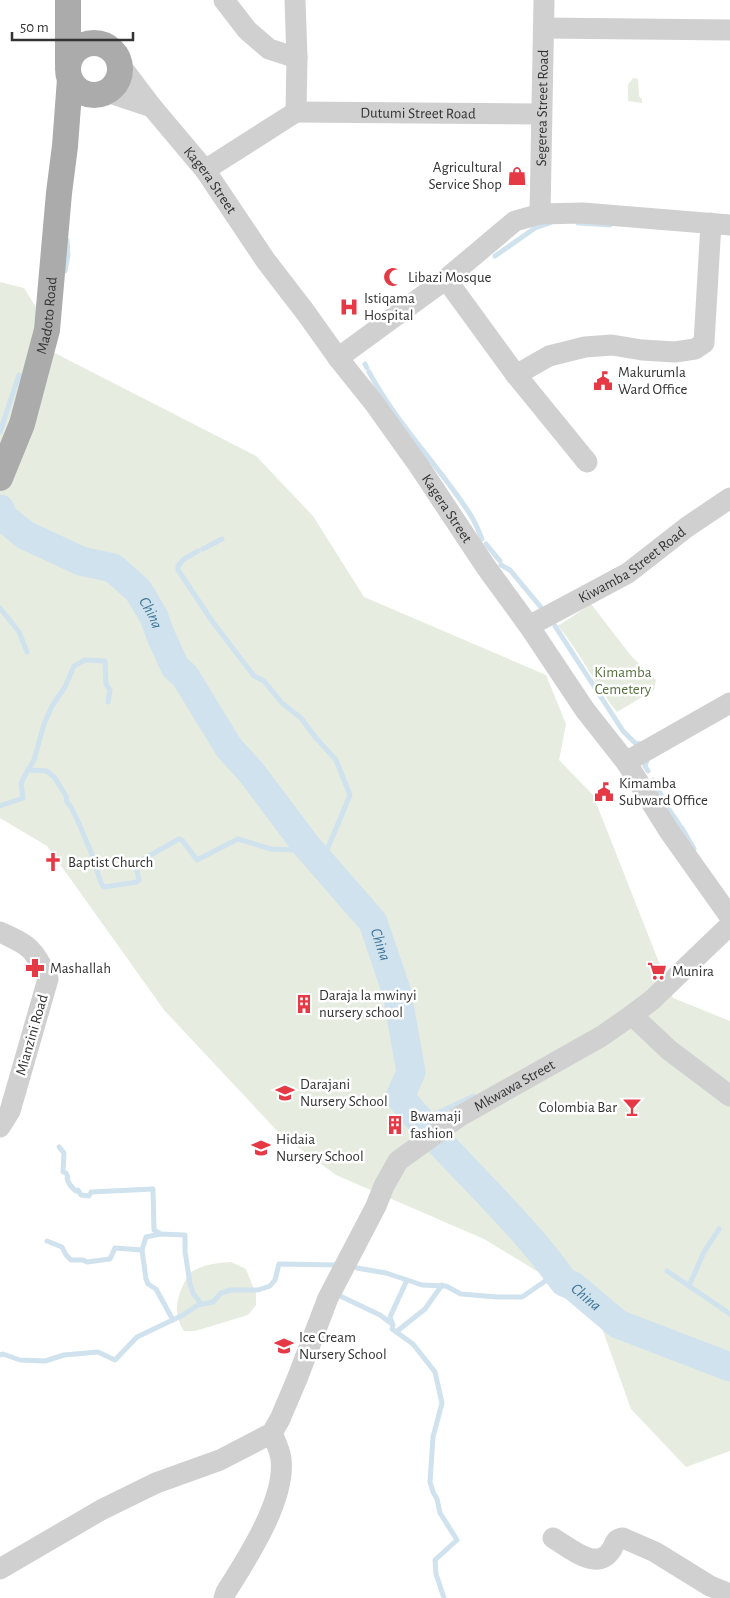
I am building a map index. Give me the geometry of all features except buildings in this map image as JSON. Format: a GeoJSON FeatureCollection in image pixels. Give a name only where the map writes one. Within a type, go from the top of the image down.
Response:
{"type":"FeatureCollection","features":[{"type":"Feature","properties":{"kind":"main road","name":"Madoto Road"},"geometry":{"type":"LineString","coordinates":[[68,1],[101,44]]}},
{"type":"Feature","properties":{"kind":"main road","name":"Madoto Road"},"geometry":{"type":"LineString","coordinates":[[3,472],[22,424],[48,330],[59,193],[65,146],[69,71],[68,1]]}},
{"type":"Feature","properties":{"kind":"main road"},"geometry":{"type":"LineString","coordinates":[[89,43],[101,44],[114,52],[121,66],[116,84],[105,93],[90,95],[83,93],[73,85],[69,71],[71,57],[82,46],[89,43]]}},
{"type":"Feature","properties":{"kind":"main road","name":"Madoto Road"},"geometry":{"type":"LineString","coordinates":[[65,146],[105,93]]}},
{"type":"Feature","properties":{"kind":"street"},"geometry":{"type":"LineString","coordinates":[[224,0],[247,30],[269,49],[297,58]]}},
{"type":"Feature","properties":{"kind":"street"},"geometry":{"type":"LineString","coordinates":[[205,170],[296,112],[295,0]]}},
{"type":"Feature","properties":{"kind":"street","name":"Segerea Street Road"},"geometry":{"type":"LineString","coordinates":[[540,214],[540,114],[544,0]]}},
{"type":"Feature","properties":{"kind":"street"},"geometry":{"type":"LineString","coordinates":[[544,28],[730,30]]}},
{"type":"Feature","properties":{"kind":"street","name":"Kagera Street"},"geometry":{"type":"LineString","coordinates":[[121,66],[152,107],[205,170],[266,261],[380,411],[585,710],[626,762],[669,831],[730,917]]}},
{"type":"Feature","properties":{"kind":"street"},"geometry":{"type":"LineString","coordinates":[[105,93],[152,107]]}},
{"type":"Feature","properties":{"kind":"street","name":"Dutumi Street Road"},"geometry":{"type":"LineString","coordinates":[[296,112],[540,114]]}},
{"type":"Feature","properties":{"kind":"street"},"geometry":{"type":"LineString","coordinates":[[338,358],[446,279],[515,221],[540,214],[583,213],[720,224],[704,343],[695,349],[675,352],[642,350],[612,345],[585,347],[549,356],[516,375]]}},
{"type":"Feature","properties":{"kind":"street"},"geometry":{"type":"LineString","coordinates":[[446,279],[516,375],[586,462]]}},
{"type":"Feature","properties":{"kind":"street","name":"Kiwamba Street Road"},"geometry":{"type":"LineString","coordinates":[[529,626],[628,573],[687,527],[730,498]]}},
{"type":"Feature","properties":{"kind":"street"},"geometry":{"type":"LineString","coordinates":[[626,762],[730,703]]}},
{"type":"Feature","properties":{"kind":"street","name":"Mkwawa Street"},"geometry":{"type":"LineString","coordinates":[[272,1433],[297,1379],[328,1298],[398,1161],[460,1116],[602,1036],[632,1015],[652,1000],[730,925]]}},
{"type":"Feature","properties":{"kind":"street","name":"Mianzini Road"},"geometry":{"type":"LineString","coordinates":[[0,932],[30,948],[39,960],[48,979],[10,1111],[0,1128]]}},
{"type":"Feature","properties":{"kind":"street"},"geometry":{"type":"LineString","coordinates":[[632,1015],[669,1050],[730,1096]]}},
{"type":"Feature","properties":{"kind":"street"},"geometry":{"type":"LineString","coordinates":[[0,1570],[101,1510],[156,1483],[220,1460],[272,1433],[281,1458],[281,1472],[277,1492],[251,1553],[224,1598]]}},
{"type":"Feature","properties":{"kind":"street"},"geometry":{"type":"LineString","coordinates":[[553,1538],[586,1559],[599,1560],[606,1556],[619,1539],[623,1538],[655,1552],[710,1586],[730,1594]]}},
{"type":"Feature","properties":{"kind":"green space"},"geometry":{"type":"Polygon","coordinates":[[[633,78],[638,79],[639,96],[642,99],[642,103],[628,101],[628,85],[633,78]]]}},
{"type":"Feature","properties":{"kind":"green space"},"geometry":{"type":"Polygon","coordinates":[[[0,282],[24,288],[42,317],[45,348],[256,456],[313,516],[364,597],[546,675],[566,724],[559,760],[593,795],[673,998],[730,1021],[730,1451],[686,1467],[631,1409],[594,1306],[484,1239],[336,1175],[280,1134],[164,1010],[47,846],[0,818],[0,282]]]}},
{"type":"Feature","properties":{"kind":"green space","name":"Kimamba Cemetery"},"geometry":{"type":"Polygon","coordinates":[[[591,604],[632,657],[656,680],[654,690],[617,712],[558,626],[591,604]]]}},
{"type":"Feature","properties":{"kind":"green space"},"geometry":{"type":"Polygon","coordinates":[[[231,1262],[246,1269],[256,1294],[256,1305],[248,1315],[195,1331],[184,1331],[178,1319],[177,1307],[179,1295],[190,1273],[216,1263],[231,1262]]]}},
{"type":"Feature","properties":{"kind":"waterway"},"geometry":{"type":"LineString","coordinates":[[495,256],[535,228],[550,223]]}},
{"type":"Feature","properties":{"kind":"waterway"},"geometry":{"type":"LineString","coordinates":[[578,223],[610,225]]}},
{"type":"Feature","properties":{"kind":"waterway"},"geometry":{"type":"LineString","coordinates":[[65,271],[68,255],[67,240]]}},
{"type":"Feature","properties":{"kind":"waterway"},"geometry":{"type":"LineString","coordinates":[[365,364],[367,368]]}},
{"type":"Feature","properties":{"kind":"waterway"},"geometry":{"type":"LineString","coordinates":[[369,372],[391,408],[470,514],[482,539]]}},
{"type":"Feature","properties":{"kind":"waterway"},"geometry":{"type":"LineString","coordinates":[[0,432],[19,375]]}},
{"type":"Feature","properties":{"kind":"waterway","name":"China"},"geometry":{"type":"LineString","coordinates":[[0,509],[3,517],[25,535],[81,561],[113,568],[138,590],[154,617],[175,667],[185,676],[229,748],[251,772],[305,844],[373,922],[397,993],[411,1072],[400,1097],[420,1121],[505,1211],[564,1282],[573,1286],[618,1324],[730,1367]]}},
{"type":"Feature","properties":{"kind":"waterway","name":"China"},"geometry":{"type":"LineString","coordinates":[[0,521],[3,517]]}},
{"type":"Feature","properties":{"kind":"waterway"},"geometry":{"type":"LineString","coordinates":[[203,549],[222,539]]}},
{"type":"Feature","properties":{"kind":"waterway"},"geometry":{"type":"LineString","coordinates":[[486,544],[500,561]]}},
{"type":"Feature","properties":{"kind":"waterway"},"geometry":{"type":"LineString","coordinates":[[198,551],[184,559],[178,566],[178,570],[212,621],[254,676],[264,681],[282,703],[301,718],[336,760],[350,795],[322,862]]}},
{"type":"Feature","properties":{"kind":"waterway"},"geometry":{"type":"LineString","coordinates":[[501,565],[510,570],[544,611]]}},
{"type":"Feature","properties":{"kind":"waterway"},"geometry":{"type":"LineString","coordinates":[[0,608],[19,632],[27,652]]}},
{"type":"Feature","properties":{"kind":"waterway"},"geometry":{"type":"LineString","coordinates":[[555,626],[623,731],[635,743],[640,744]]}},
{"type":"Feature","properties":{"kind":"waterway"},"geometry":{"type":"LineString","coordinates":[[28,770],[34,760],[44,724],[52,706],[65,687],[74,666],[85,660],[105,661],[106,684],[110,690],[108,702]]}},
{"type":"Feature","properties":{"kind":"waterway"},"geometry":{"type":"LineString","coordinates":[[647,760],[645,766],[648,771]]}},
{"type":"Feature","properties":{"kind":"waterway"},"geometry":{"type":"LineString","coordinates":[[0,806],[23,798],[21,783],[28,770],[47,771],[55,778],[66,796],[104,887],[137,882],[139,880],[136,866],[138,862],[179,839],[182,840],[197,860],[238,839],[271,849],[298,850],[305,844]]}},
{"type":"Feature","properties":{"kind":"waterway"},"geometry":{"type":"LineString","coordinates":[[653,780],[680,826]]}},
{"type":"Feature","properties":{"kind":"waterway"},"geometry":{"type":"LineString","coordinates":[[682,828],[694,849]]}},
{"type":"Feature","properties":{"kind":"waterway"},"geometry":{"type":"LineString","coordinates":[[420,1122],[474,1096]]}},
{"type":"Feature","properties":{"kind":"waterway"},"geometry":{"type":"LineString","coordinates":[[59,1147],[64,1153],[63,1172],[66,1173],[70,1185],[76,1191],[78,1190],[81,1195],[89,1196],[91,1192],[153,1189],[154,1230],[159,1233]]}},
{"type":"Feature","properties":{"kind":"waterway"},"geometry":{"type":"LineString","coordinates":[[689,1286],[704,1252],[719,1229]]}},
{"type":"Feature","properties":{"kind":"waterway"},"geometry":{"type":"LineString","coordinates":[[173,1320],[156,1289],[148,1284],[146,1279],[142,1250],[146,1237],[160,1234],[185,1235],[185,1251],[190,1284],[193,1293],[201,1304]]}},
{"type":"Feature","properties":{"kind":"waterway"},"geometry":{"type":"LineString","coordinates":[[47,1241],[62,1247],[71,1260],[87,1262],[110,1259],[115,1248],[142,1250]]}},
{"type":"Feature","properties":{"kind":"waterway"},"geometry":{"type":"LineString","coordinates":[[0,1355],[3,1354],[20,1360],[45,1361],[64,1355],[98,1352],[115,1360],[137,1337],[183,1315],[198,1305],[213,1302],[221,1293],[231,1290],[258,1290],[270,1286],[275,1280],[279,1264],[339,1265]]}},
{"type":"Feature","properties":{"kind":"waterway"},"geometry":{"type":"LineString","coordinates":[[357,1268],[386,1273],[422,1285],[446,1286],[461,1294],[497,1297],[522,1297],[557,1273]]}},
{"type":"Feature","properties":{"kind":"waterway"},"geometry":{"type":"LineString","coordinates":[[667,1271],[730,1314]]}},
{"type":"Feature","properties":{"kind":"waterway"},"geometry":{"type":"LineString","coordinates":[[407,1280],[390,1317],[393,1325],[392,1329],[413,1344],[435,1372],[442,1403],[433,1437],[430,1482],[440,1513],[457,1540],[435,1560],[436,1574],[444,1598]]}},
{"type":"Feature","properties":{"kind":"waterway"},"geometry":{"type":"LineString","coordinates":[[396,1332],[425,1309],[442,1285]]}},
{"type":"Feature","properties":{"kind":"waterway"},"geometry":{"type":"LineString","coordinates":[[336,1294],[380,1315],[392,1324]]}},
{"type":"Feature","properties":{"kind":"place","name":"Agricultural Service Shop"},"geometry":{"type":"Point","coordinates":[517,176]}},
{"type":"Feature","properties":{"kind":"place","name":"Libazi Mosque"},"geometry":{"type":"Point","coordinates":[393,277]}},
{"type":"Feature","properties":{"kind":"place","name":"Istiqama Hospital"},"geometry":{"type":"Point","coordinates":[349,307]}},
{"type":"Feature","properties":{"kind":"place","name":"Makurumla Ward Office"},"geometry":{"type":"Point","coordinates":[603,381]}},
{"type":"Feature","properties":{"kind":"place","name":"Kimamba Subward Office"},"geometry":{"type":"Point","coordinates":[604,792]}},
{"type":"Feature","properties":{"kind":"place","name":"Baptist Church"},"geometry":{"type":"Point","coordinates":[53,862]}},
{"type":"Feature","properties":{"kind":"place","name":"Mashallah"},"geometry":{"type":"Point","coordinates":[35,968]}},
{"type":"Feature","properties":{"kind":"place","name":"Munira"},"geometry":{"type":"Point","coordinates":[657,971]}},
{"type":"Feature","properties":{"kind":"place","name":"Daraja la mwinyi nursery school"},"geometry":{"type":"Point","coordinates":[304,1004]}},
{"type":"Feature","properties":{"kind":"place","name":"Darajani Nursery School"},"geometry":{"type":"Point","coordinates":[285,1093]}},
{"type":"Feature","properties":{"kind":"place","name":"Colombia Bar"},"geometry":{"type":"Point","coordinates":[632,1107]}},
{"type":"Feature","properties":{"kind":"place","name":"Bwamaji fashion"},"geometry":{"type":"Point","coordinates":[395,1125]}},
{"type":"Feature","properties":{"kind":"place","name":"Hidaia Nursery School"},"geometry":{"type":"Point","coordinates":[261,1148]}},
{"type":"Feature","properties":{"kind":"place","name":"Ice Cream Nursery School"},"geometry":{"type":"Point","coordinates":[284,1346]}}]}
